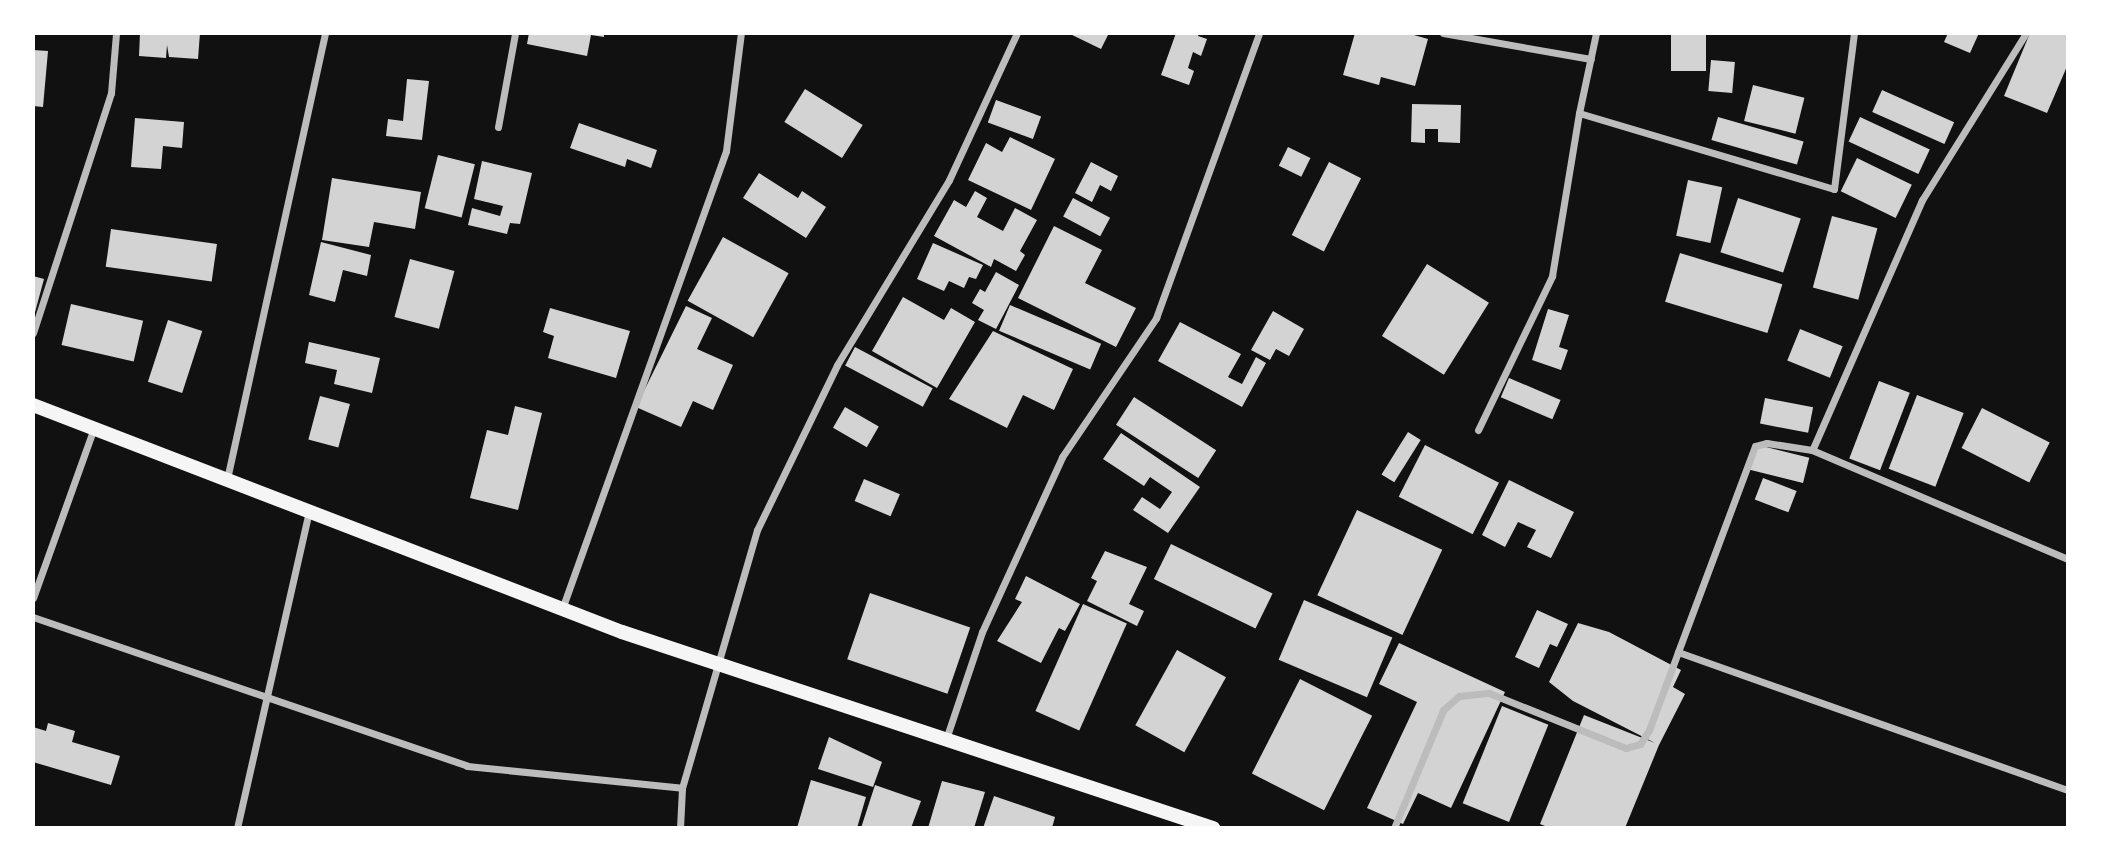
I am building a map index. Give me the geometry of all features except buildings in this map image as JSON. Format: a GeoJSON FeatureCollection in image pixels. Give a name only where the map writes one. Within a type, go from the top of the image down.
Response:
{"type":"FeatureCollection","features":[{"type":"Feature","properties":{"kind":"main road"},"geometry":{"type":"LineString","coordinates":[[33,405],[562,609],[718,664],[1213,828]]}},
{"type":"Feature","properties":{"kind":"street"},"geometry":{"type":"LineString","coordinates":[[33,333],[111,93],[116,33]]}},
{"type":"Feature","properties":{"kind":"street"},"geometry":{"type":"LineString","coordinates":[[227,479],[325,33]]}},
{"type":"Feature","properties":{"kind":"street"},"geometry":{"type":"LineString","coordinates":[[498,127],[515,33]]}},
{"type":"Feature","properties":{"kind":"street"},"geometry":{"type":"LineString","coordinates":[[562,609],[726,151],[741,33]]}},
{"type":"Feature","properties":{"kind":"street"},"geometry":{"type":"LineString","coordinates":[[680,828],[682,789],[757,530],[837,365],[949,180],[1017,33]]}},
{"type":"Feature","properties":{"kind":"street"},"geometry":{"type":"LineString","coordinates":[[946,740],[982,632],[1062,457],[1156,318],[1259,33]]}},
{"type":"Feature","properties":{"kind":"street"},"geometry":{"type":"LineString","coordinates":[[1443,33],[1591,59]]}},
{"type":"Feature","properties":{"kind":"street"},"geometry":{"type":"LineString","coordinates":[[1478,430],[1552,276],[1578,113],[1597,33]]}},
{"type":"Feature","properties":{"kind":"street"},"geometry":{"type":"LineString","coordinates":[[1578,113],[1834,189],[1854,33]]}},
{"type":"Feature","properties":{"kind":"street"},"geometry":{"type":"LineString","coordinates":[[1812,450],[1922,200],[2026,33]]}},
{"type":"Feature","properties":{"kind":"street"},"geometry":{"type":"LineString","coordinates":[[33,598],[94,427]]}},
{"type":"Feature","properties":{"kind":"street"},"geometry":{"type":"LineString","coordinates":[[1394,828],[1443,710],[1459,696],[1489,693],[1626,748],[1640,744],[1649,730],[1755,446],[1767,443],[1812,450],[2068,559]]}},
{"type":"Feature","properties":{"kind":"street"},"geometry":{"type":"LineString","coordinates":[[237,828],[309,511]]}},
{"type":"Feature","properties":{"kind":"street"},"geometry":{"type":"LineString","coordinates":[[33,617],[467,766],[682,789]]}},
{"type":"Feature","properties":{"kind":"street"},"geometry":{"type":"LineString","coordinates":[[1678,652],[2068,790]]}}]}
